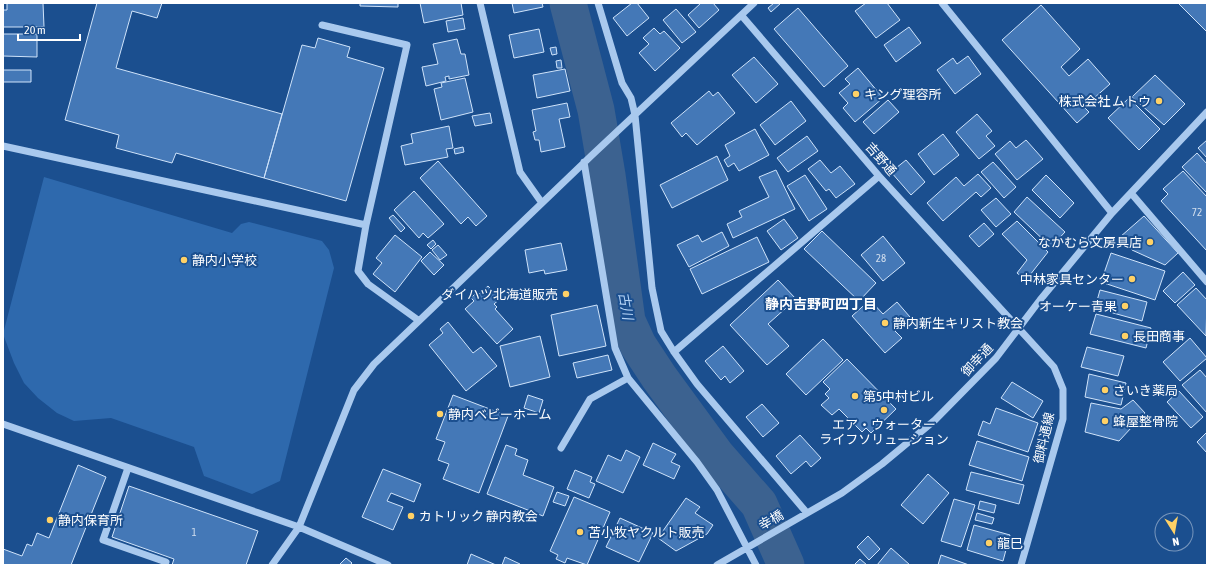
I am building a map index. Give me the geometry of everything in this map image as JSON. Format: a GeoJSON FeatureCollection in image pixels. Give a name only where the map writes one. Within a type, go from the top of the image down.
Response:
{"type":"FeatureCollection","features":[{"type":"Feature","properties":{"kind":"street"},"geometry":{"type":"LineString","coordinates":[[480,3],[520,172],[542,204]]}},
{"type":"Feature","properties":{"kind":"street"},"geometry":{"type":"LineString","coordinates":[[598,3],[622,83],[631,98],[635,114],[652,288],[661,331],[674,352],[702,390],[807,513]]}},
{"type":"Feature","properties":{"kind":"street"},"geometry":{"type":"LineString","coordinates":[[272,565],[299,527],[354,390],[374,364],[418,320],[542,204],[584,162],[742,16],[754,3]]}},
{"type":"Feature","properties":{"kind":"street"},"geometry":{"type":"LineString","coordinates":[[942,3],[1112,213]]}},
{"type":"Feature","properties":{"kind":"street","name":"吉野通"},"geometry":{"type":"LineString","coordinates":[[742,16],[879,176],[1019,328]]}},
{"type":"Feature","properties":{"kind":"street"},"geometry":{"type":"LineString","coordinates":[[322,25],[407,44],[366,225],[358,270],[368,284],[418,320]]}},
{"type":"Feature","properties":{"kind":"street","name":"御幸通"},"geometry":{"type":"LineString","coordinates":[[798,519],[842,493],[871,472],[935,420],[996,358],[1112,213],[1207,112]]}},
{"type":"Feature","properties":{"kind":"street"},"geometry":{"type":"LineString","coordinates":[[3,146],[366,225]]}},
{"type":"Feature","properties":{"kind":"street"},"geometry":{"type":"LineString","coordinates":[[584,162],[615,348],[628,378],[697,462],[717,490],[756,565]]}},
{"type":"Feature","properties":{"kind":"street"},"geometry":{"type":"LineString","coordinates":[[674,352],[879,176]]}},
{"type":"Feature","properties":{"kind":"street"},"geometry":{"type":"LineString","coordinates":[[1131,194],[1207,282]]}},
{"type":"Feature","properties":{"kind":"street","name":"御料通線"},"geometry":{"type":"LineString","coordinates":[[1019,328],[1054,367],[1063,389],[1063,419],[1021,565]]}},
{"type":"Feature","properties":{"kind":"street"},"geometry":{"type":"LineString","coordinates":[[561,448],[590,399],[628,378]]}},
{"type":"Feature","properties":{"kind":"street"},"geometry":{"type":"LineString","coordinates":[[3,424],[299,527],[388,565]]}},
{"type":"Feature","properties":{"kind":"street"},"geometry":{"type":"LineString","coordinates":[[128,468],[103,540],[166,562]]}},
{"type":"Feature","properties":{"kind":"street","name":"幸橋"},"geometry":{"type":"LineString","coordinates":[[747,548],[798,519]]}},
{"type":"Feature","properties":{"kind":"street"},"geometry":{"type":"LineString","coordinates":[[716,565],[747,548]]}},
{"type":"Feature","properties":{"kind":"shaded area"},"geometry":{"type":"Polygon","coordinates":[[[44,177],[232,233],[241,224],[249,222],[322,241],[329,250],[334,268],[280,481],[252,494],[204,476],[194,447],[111,418],[74,421],[57,413],[38,398],[24,383],[14,363],[3,334],[44,177]]]}},
{"type":"Feature","properties":{"kind":"building"},"geometry":{"type":"Polygon","coordinates":[[[7,3],[43,3],[44,27],[3,27],[3,10],[7,10],[7,3]]]}},
{"type":"Feature","properties":{"kind":"building"},"geometry":{"type":"Polygon","coordinates":[[[97,3],[162,3],[157,18],[132,11],[116,68],[282,114],[264,178],[176,153],[172,163],[116,148],[119,135],[65,120],[97,3]]]}},
{"type":"Feature","properties":{"kind":"building"},"geometry":{"type":"Polygon","coordinates":[[[360,3],[398,3],[398,7],[360,6],[360,3]]]}},
{"type":"Feature","properties":{"kind":"building"},"geometry":{"type":"Polygon","coordinates":[[[420,3],[461,3],[463,15],[424,23],[420,3]]]}},
{"type":"Feature","properties":{"kind":"building"},"geometry":{"type":"Polygon","coordinates":[[[512,3],[542,3],[543,7],[514,13],[512,3]]]}},
{"type":"Feature","properties":{"kind":"building"},"geometry":{"type":"Polygon","coordinates":[[[632,3],[637,3],[649,18],[627,36],[613,18],[632,3]]]}},
{"type":"Feature","properties":{"kind":"building"},"geometry":{"type":"Polygon","coordinates":[[[701,3],[713,3],[719,10],[699,28],[688,15],[701,3]]]}},
{"type":"Feature","properties":{"kind":"building"},"geometry":{"type":"Polygon","coordinates":[[[774,3],[781,3],[771,12],[768,8],[774,3]]]}},
{"type":"Feature","properties":{"kind":"building"},"geometry":{"type":"Polygon","coordinates":[[[866,3],[887,3],[900,20],[876,38],[855,11],[866,3]]]}},
{"type":"Feature","properties":{"kind":"building"},"geometry":{"type":"Polygon","coordinates":[[[1178,3],[1207,3],[1207,32],[1178,3]]]}},
{"type":"Feature","properties":{"kind":"building"},"geometry":{"type":"Polygon","coordinates":[[[1041,5],[1080,49],[1061,67],[1069,76],[1088,59],[1110,84],[1084,107],[1089,112],[1077,123],[1002,40],[1041,5]]]}},
{"type":"Feature","properties":{"kind":"building"},"geometry":{"type":"Polygon","coordinates":[[[798,8],[848,66],[824,87],[774,29],[798,8]]]}},
{"type":"Feature","properties":{"kind":"building"},"geometry":{"type":"Polygon","coordinates":[[[676,9],[696,32],[682,43],[663,20],[676,9]]]}},
{"type":"Feature","properties":{"kind":"building"},"geometry":{"type":"Polygon","coordinates":[[[463,18],[465,29],[448,32],[446,21],[463,18]]]}},
{"type":"Feature","properties":{"kind":"building"},"geometry":{"type":"Polygon","coordinates":[[[909,27],[921,43],[896,62],[884,45],[909,27]]]}},
{"type":"Feature","properties":{"kind":"building"},"geometry":{"type":"Polygon","coordinates":[[[654,28],[660,34],[664,31],[680,48],[655,71],[639,53],[649,44],[643,38],[654,28]]]}},
{"type":"Feature","properties":{"kind":"building"},"geometry":{"type":"Polygon","coordinates":[[[539,29],[544,52],[514,58],[509,35],[539,29]]]}},
{"type":"Feature","properties":{"kind":"building"},"geometry":{"type":"Polygon","coordinates":[[[3,34],[37,34],[37,57],[3,56],[3,34]]]}},
{"type":"Feature","properties":{"kind":"building"},"geometry":{"type":"Polygon","coordinates":[[[318,38],[350,47],[347,57],[384,68],[346,201],[264,178],[302,45],[315,48],[318,38]]]}},
{"type":"Feature","properties":{"kind":"building"},"geometry":{"type":"Polygon","coordinates":[[[457,39],[461,54],[465,54],[469,75],[449,79],[449,76],[445,77],[446,81],[426,86],[422,67],[438,64],[433,44],[457,39]]]}},
{"type":"Feature","properties":{"kind":"building"},"geometry":{"type":"Polygon","coordinates":[[[556,47],[557,54],[552,55],[550,48],[556,47]]]}},
{"type":"Feature","properties":{"kind":"building"},"geometry":{"type":"Polygon","coordinates":[[[968,56],[981,74],[955,94],[937,70],[953,58],[957,64],[968,56]]]}},
{"type":"Feature","properties":{"kind":"building"},"geometry":{"type":"Polygon","coordinates":[[[754,57],[778,84],[756,103],[732,75],[754,57]]]}},
{"type":"Feature","properties":{"kind":"building"},"geometry":{"type":"Polygon","coordinates":[[[561,60],[562,68],[557,68],[556,61],[561,60]]]}},
{"type":"Feature","properties":{"kind":"building"},"geometry":{"type":"Polygon","coordinates":[[[858,68],[883,98],[855,122],[843,108],[848,103],[839,93],[850,84],[845,79],[858,68]]]}},
{"type":"Feature","properties":{"kind":"building"},"geometry":{"type":"Polygon","coordinates":[[[565,69],[570,91],[537,98],[533,75],[565,69]]]}},
{"type":"Feature","properties":{"kind":"building"},"geometry":{"type":"Polygon","coordinates":[[[3,70],[31,70],[31,82],[3,82],[3,70]]]}},
{"type":"Feature","properties":{"kind":"building","name":"株式会社 ムトウ"},"geometry":{"type":"Polygon","coordinates":[[[1155,75],[1185,104],[1164,125],[1132,97],[1155,75]]]}},
{"type":"Feature","properties":{"kind":"building"},"geometry":{"type":"Polygon","coordinates":[[[465,78],[473,112],[441,120],[434,89],[442,87],[441,83],[465,78]]]}},
{"type":"Feature","properties":{"kind":"building"},"geometry":{"type":"Polygon","coordinates":[[[709,91],[713,96],[718,92],[735,113],[697,145],[686,133],[682,137],[671,123],[709,91]]]}},
{"type":"Feature","properties":{"kind":"building"},"geometry":{"type":"Polygon","coordinates":[[[1129,98],[1160,129],[1139,150],[1108,118],[1129,98]]]}},
{"type":"Feature","properties":{"kind":"building"},"geometry":{"type":"Polygon","coordinates":[[[888,100],[899,112],[874,134],[863,122],[888,100]]]}},
{"type":"Feature","properties":{"kind":"building"},"geometry":{"type":"Polygon","coordinates":[[[791,101],[806,121],[775,145],[760,125],[791,101]]]}},
{"type":"Feature","properties":{"kind":"building"},"geometry":{"type":"Polygon","coordinates":[[[567,103],[570,117],[559,119],[565,147],[541,152],[539,140],[535,140],[533,132],[536,131],[532,110],[567,103]]]}},
{"type":"Feature","properties":{"kind":"building"},"geometry":{"type":"Polygon","coordinates":[[[490,113],[492,123],[475,126],[472,116],[490,113]]]}},
{"type":"Feature","properties":{"kind":"building"},"geometry":{"type":"Polygon","coordinates":[[[977,114],[992,131],[986,136],[995,146],[979,159],[956,132],[977,114]]]}},
{"type":"Feature","properties":{"kind":"building"},"geometry":{"type":"Polygon","coordinates":[[[449,126],[453,148],[446,149],[448,157],[405,165],[401,146],[413,143],[411,134],[449,126]]]}},
{"type":"Feature","properties":{"kind":"building"},"geometry":{"type":"Polygon","coordinates":[[[755,129],[769,155],[739,171],[734,163],[728,167],[724,160],[730,156],[725,145],[755,129]]]}},
{"type":"Feature","properties":{"kind":"building"},"geometry":{"type":"Polygon","coordinates":[[[943,134],[959,155],[934,175],[918,154],[943,134]]]}},
{"type":"Feature","properties":{"kind":"building"},"geometry":{"type":"Polygon","coordinates":[[[807,136],[818,151],[788,172],[777,158],[807,136]]]}},
{"type":"Feature","properties":{"kind":"building"},"geometry":{"type":"Polygon","coordinates":[[[1026,140],[1043,159],[1017,180],[995,154],[1010,141],[1016,148],[1026,140]]]}},
{"type":"Feature","properties":{"kind":"building"},"geometry":{"type":"Polygon","coordinates":[[[1207,140],[1207,158],[1198,148],[1207,140]]]}},
{"type":"Feature","properties":{"kind":"building"},"geometry":{"type":"Polygon","coordinates":[[[463,147],[464,152],[455,154],[454,149],[463,147]]]}},
{"type":"Feature","properties":{"kind":"building"},"geometry":{"type":"Polygon","coordinates":[[[1197,153],[1207,164],[1207,193],[1182,167],[1197,153]]]}},
{"type":"Feature","properties":{"kind":"building"},"geometry":{"type":"Polygon","coordinates":[[[717,156],[728,180],[672,208],[660,185],[717,156]]]}},
{"type":"Feature","properties":{"kind":"building"},"geometry":{"type":"Polygon","coordinates":[[[820,160],[831,173],[840,166],[855,184],[836,198],[829,189],[826,191],[808,169],[820,160]]]}},
{"type":"Feature","properties":{"kind":"building"},"geometry":{"type":"Polygon","coordinates":[[[906,160],[925,182],[911,195],[891,172],[906,160]]]}},
{"type":"Feature","properties":{"kind":"building"},"geometry":{"type":"Polygon","coordinates":[[[438,161],[487,216],[476,226],[468,217],[461,224],[420,178],[438,161]]]}},
{"type":"Feature","properties":{"kind":"building"},"geometry":{"type":"Polygon","coordinates":[[[993,162],[1016,187],[1004,198],[981,172],[993,162]]]}},
{"type":"Feature","properties":{"kind":"building"},"geometry":{"type":"Polygon","coordinates":[[[776,170],[795,209],[733,238],[727,224],[742,217],[739,211],[769,197],[759,177],[776,170]]]}},
{"type":"Feature","properties":{"kind":"building"},"geometry":{"type":"Polygon","coordinates":[[[1183,171],[1207,197],[1207,251],[1161,201],[1168,194],[1163,189],[1183,171]]]}},
{"type":"Feature","properties":{"kind":"building"},"geometry":{"type":"Polygon","coordinates":[[[978,174],[991,188],[981,197],[976,192],[943,221],[927,203],[956,177],[964,186],[978,174]]]}},
{"type":"Feature","properties":{"kind":"building"},"geometry":{"type":"Polygon","coordinates":[[[805,175],[827,209],[809,221],[787,186],[805,175]]]}},
{"type":"Feature","properties":{"kind":"building"},"geometry":{"type":"Polygon","coordinates":[[[1046,175],[1074,203],[1060,218],[1032,190],[1046,175]]]}},
{"type":"Feature","properties":{"kind":"building"},"geometry":{"type":"Polygon","coordinates":[[[414,191],[444,224],[428,238],[423,233],[419,238],[394,210],[414,191]]]}},
{"type":"Feature","properties":{"kind":"building"},"geometry":{"type":"Polygon","coordinates":[[[1027,197],[1065,232],[1051,247],[1014,212],[1027,197]]]}},
{"type":"Feature","properties":{"kind":"building"},"geometry":{"type":"Polygon","coordinates":[[[996,198],[1011,214],[996,227],[981,210],[996,198]]]}},
{"type":"Feature","properties":{"kind":"building"},"geometry":{"type":"Polygon","coordinates":[[[393,215],[405,228],[401,232],[389,218],[393,215]]]}},
{"type":"Feature","properties":{"kind":"building"},"geometry":{"type":"Polygon","coordinates":[[[1144,216],[1178,253],[1165,265],[1132,250],[1120,237],[1144,216]]]}},
{"type":"Feature","properties":{"kind":"building"},"geometry":{"type":"Polygon","coordinates":[[[784,219],[798,238],[781,250],[767,231],[784,219]]]}},
{"type":"Feature","properties":{"kind":"building"},"geometry":{"type":"Polygon","coordinates":[[[1017,221],[1048,252],[1026,280],[1017,273],[1027,260],[1002,234],[1017,221]]]}},
{"type":"Feature","properties":{"kind":"building"},"geometry":{"type":"Polygon","coordinates":[[[984,223],[994,234],[979,247],[969,236],[984,223]]]}},
{"type":"Feature","properties":{"kind":"building"},"geometry":{"type":"Polygon","coordinates":[[[822,231],[876,283],[859,301],[804,249],[822,231]]]}},
{"type":"Feature","properties":{"kind":"building"},"geometry":{"type":"Polygon","coordinates":[[[722,232],[729,246],[689,267],[677,245],[698,235],[702,242],[722,232]]]}},
{"type":"Feature","properties":{"kind":"building"},"geometry":{"type":"Polygon","coordinates":[[[395,235],[422,257],[395,292],[373,274],[382,263],[376,258],[395,235]]]}},
{"type":"Feature","properties":{"kind":"building"},"geometry":{"type":"Polygon","coordinates":[[[883,236],[905,263],[883,281],[861,255],[883,236]]]}},
{"type":"Feature","properties":{"kind":"building"},"geometry":{"type":"Polygon","coordinates":[[[757,237],[769,262],[702,294],[690,269],[757,237]]]}},
{"type":"Feature","properties":{"kind":"building"},"geometry":{"type":"Polygon","coordinates":[[[433,240],[436,244],[431,249],[427,245],[433,240]]]}},
{"type":"Feature","properties":{"kind":"building"},"geometry":{"type":"Polygon","coordinates":[[[561,243],[567,270],[545,274],[544,270],[529,273],[525,250],[561,243]]]}},
{"type":"Feature","properties":{"kind":"building"},"geometry":{"type":"Polygon","coordinates":[[[438,245],[447,255],[440,260],[432,250],[438,245]]]}},
{"type":"Feature","properties":{"kind":"building"},"geometry":{"type":"Polygon","coordinates":[[[430,252],[444,265],[434,275],[421,261],[430,252]]]}},
{"type":"Feature","properties":{"kind":"building"},"geometry":{"type":"Polygon","coordinates":[[[1111,253],[1165,271],[1155,300],[1101,282],[1111,253]]]}},
{"type":"Feature","properties":{"kind":"building"},"geometry":{"type":"Polygon","coordinates":[[[1183,272],[1195,285],[1175,303],[1163,291],[1183,272]]]}},
{"type":"Feature","properties":{"kind":"building"},"geometry":{"type":"Polygon","coordinates":[[[778,280],[796,299],[768,324],[789,346],[767,365],[730,325],[778,280]]]}},
{"type":"Feature","properties":{"kind":"building"},"geometry":{"type":"Polygon","coordinates":[[[488,286],[500,299],[494,304],[497,307],[495,309],[513,329],[497,344],[465,309],[474,301],[471,298],[477,292],[479,294],[488,286]]]}},
{"type":"Feature","properties":{"kind":"building"},"geometry":{"type":"Polygon","coordinates":[[[1196,288],[1207,300],[1206,336],[1177,305],[1196,288]]]}},
{"type":"Feature","properties":{"kind":"building"},"geometry":{"type":"Polygon","coordinates":[[[1100,290],[1147,302],[1142,321],[1095,308],[1100,290]]]}},
{"type":"Feature","properties":{"kind":"building"},"geometry":{"type":"Polygon","coordinates":[[[870,300],[883,314],[897,302],[910,317],[895,331],[902,338],[885,353],[852,316],[870,300]]]}},
{"type":"Feature","properties":{"kind":"building"},"geometry":{"type":"Polygon","coordinates":[[[597,305],[606,346],[559,356],[551,315],[597,305]]]}},
{"type":"Feature","properties":{"kind":"building"},"geometry":{"type":"Polygon","coordinates":[[[1096,314],[1151,328],[1146,348],[1090,334],[1096,314]]]}},
{"type":"Feature","properties":{"kind":"building"},"geometry":{"type":"Polygon","coordinates":[[[448,322],[473,353],[481,347],[497,366],[466,391],[429,345],[443,333],[440,329],[448,322]]]}},
{"type":"Feature","properties":{"kind":"building"},"geometry":{"type":"Polygon","coordinates":[[[540,336],[550,377],[510,387],[500,346],[540,336]]]}},
{"type":"Feature","properties":{"kind":"building"},"geometry":{"type":"Polygon","coordinates":[[[1190,338],[1207,358],[1180,381],[1163,362],[1190,338]]]}},
{"type":"Feature","properties":{"kind":"building"},"geometry":{"type":"Polygon","coordinates":[[[823,339],[843,360],[806,395],[786,374],[823,339]]]}},
{"type":"Feature","properties":{"kind":"building"},"geometry":{"type":"Polygon","coordinates":[[[723,346],[744,371],[730,383],[725,376],[721,380],[705,361],[723,346]]]}},
{"type":"Feature","properties":{"kind":"building"},"geometry":{"type":"Polygon","coordinates":[[[1087,347],[1124,356],[1118,376],[1081,367],[1087,347]]]}},
{"type":"Feature","properties":{"kind":"building"},"geometry":{"type":"Polygon","coordinates":[[[608,355],[612,370],[577,378],[573,363],[608,355]]]}},
{"type":"Feature","properties":{"kind":"building","name":"第5中村ビル"},"geometry":{"type":"Polygon","coordinates":[[[847,359],[896,409],[871,433],[866,428],[862,432],[839,409],[832,415],[821,405],[829,398],[825,394],[830,389],[823,382],[847,359]]]}},
{"type":"Feature","properties":{"kind":"building"},"geometry":{"type":"Polygon","coordinates":[[[1200,370],[1207,378],[1207,413],[1182,385],[1200,370]]]}},
{"type":"Feature","properties":{"kind":"building","name":"さいき薬局"},"geometry":{"type":"Polygon","coordinates":[[[1089,374],[1126,383],[1121,405],[1085,397],[1089,374]]]}},
{"type":"Feature","properties":{"kind":"building"},"geometry":{"type":"Polygon","coordinates":[[[1012,382],[1043,401],[1033,418],[1001,398],[1012,382]]]}},
{"type":"Feature","properties":{"kind":"building"},"geometry":{"type":"Polygon","coordinates":[[[1179,391],[1203,417],[1191,428],[1167,402],[1179,391]]]}},
{"type":"Feature","properties":{"kind":"building"},"geometry":{"type":"Polygon","coordinates":[[[453,395],[508,416],[479,493],[443,479],[449,464],[438,460],[445,442],[436,439],[453,395]]]}},
{"type":"Feature","properties":{"kind":"building"},"geometry":{"type":"Polygon","coordinates":[[[528,395],[543,400],[539,413],[524,408],[528,395]]]}},
{"type":"Feature","properties":{"kind":"building"},"geometry":{"type":"Polygon","coordinates":[[[1133,400],[1145,413],[1119,441],[1085,432],[1091,403],[1121,409],[1133,400]]]}},
{"type":"Feature","properties":{"kind":"building"},"geometry":{"type":"Polygon","coordinates":[[[762,404],[779,423],[763,437],[746,417],[762,404]]]}},
{"type":"Feature","properties":{"kind":"building"},"geometry":{"type":"Polygon","coordinates":[[[996,408],[1038,423],[1028,452],[978,435],[983,421],[990,424],[996,408]]]}},
{"type":"Feature","properties":{"kind":"building"},"geometry":{"type":"Polygon","coordinates":[[[1207,432],[1207,453],[1197,442],[1207,432]]]}},
{"type":"Feature","properties":{"kind":"building"},"geometry":{"type":"Polygon","coordinates":[[[800,435],[821,458],[811,467],[806,461],[791,474],[776,456],[800,435]]]}},
{"type":"Feature","properties":{"kind":"building"},"geometry":{"type":"Polygon","coordinates":[[[977,441],[1029,457],[1022,481],[969,465],[977,441]]]}},
{"type":"Feature","properties":{"kind":"building"},"geometry":{"type":"Polygon","coordinates":[[[653,443],[676,454],[671,462],[680,466],[674,479],[643,465],[653,443]]]}},
{"type":"Feature","properties":{"kind":"building"},"geometry":{"type":"Polygon","coordinates":[[[506,445],[517,449],[515,455],[528,460],[523,475],[554,487],[543,516],[487,494],[506,445]]]}},
{"type":"Feature","properties":{"kind":"building"},"geometry":{"type":"Polygon","coordinates":[[[626,450],[640,457],[623,493],[596,481],[608,455],[621,461],[626,450]]]}},
{"type":"Feature","properties":{"kind":"building"},"geometry":{"type":"Polygon","coordinates":[[[78,465],[106,477],[71,565],[3,565],[3,549],[22,556],[27,544],[32,546],[37,533],[49,538],[78,465]]]}},
{"type":"Feature","properties":{"kind":"building"},"geometry":{"type":"Polygon","coordinates":[[[383,469],[421,484],[414,502],[391,493],[387,501],[403,507],[393,530],[362,517],[383,469]]]}},
{"type":"Feature","properties":{"kind":"building"},"geometry":{"type":"Polygon","coordinates":[[[575,470],[592,477],[590,482],[595,484],[589,498],[567,489],[575,470]]]}},
{"type":"Feature","properties":{"kind":"building"},"geometry":{"type":"Polygon","coordinates":[[[971,472],[1024,485],[1019,504],[966,490],[971,472]]]}},
{"type":"Feature","properties":{"kind":"building"},"geometry":{"type":"Polygon","coordinates":[[[928,474],[949,493],[923,524],[901,505],[928,474]]]}},
{"type":"Feature","properties":{"kind":"building"},"geometry":{"type":"Polygon","coordinates":[[[129,486],[258,531],[246,565],[172,565],[174,559],[112,537],[129,486]]]}},
{"type":"Feature","properties":{"kind":"building"},"geometry":{"type":"Polygon","coordinates":[[[557,492],[569,496],[565,506],[553,502],[557,492]]]}},
{"type":"Feature","properties":{"kind":"building","name":"苫小牧ヤクルト販売"},"geometry":{"type":"Polygon","coordinates":[[[574,497],[610,512],[587,565],[567,558],[565,563],[556,559],[558,555],[550,551],[574,497]]]}},
{"type":"Feature","properties":{"kind":"building"},"geometry":{"type":"Polygon","coordinates":[[[686,498],[700,507],[695,513],[713,525],[707,534],[676,551],[658,538],[686,498]]]}},
{"type":"Feature","properties":{"kind":"building"},"geometry":{"type":"Polygon","coordinates":[[[954,499],[975,505],[961,547],[941,541],[954,499]]]}},
{"type":"Feature","properties":{"kind":"building"},"geometry":{"type":"Polygon","coordinates":[[[980,501],[996,505],[994,513],[978,509],[980,501]]]}},
{"type":"Feature","properties":{"kind":"building"},"geometry":{"type":"Polygon","coordinates":[[[977,513],[994,518],[992,524],[975,520],[977,513]]]}},
{"type":"Feature","properties":{"kind":"building"},"geometry":{"type":"Polygon","coordinates":[[[620,518],[653,533],[639,562],[606,547],[620,518]]]}},
{"type":"Feature","properties":{"kind":"building","name":"龍巳"},"geometry":{"type":"Polygon","coordinates":[[[974,525],[1010,535],[1003,561],[967,550],[974,525]]]}},
{"type":"Feature","properties":{"kind":"building"},"geometry":{"type":"Polygon","coordinates":[[[868,536],[880,549],[869,560],[857,547],[868,536]]]}},
{"type":"Feature","properties":{"kind":"building"},"geometry":{"type":"Polygon","coordinates":[[[891,548],[910,565],[877,565],[891,548]]]}},
{"type":"Feature","properties":{"kind":"building"},"geometry":{"type":"Polygon","coordinates":[[[471,554],[496,565],[467,565],[471,554]]]}},
{"type":"Feature","properties":{"kind":"building"},"geometry":{"type":"Polygon","coordinates":[[[941,555],[969,565],[938,565],[941,555]]]}},
{"type":"Feature","properties":{"kind":"building"},"geometry":{"type":"Polygon","coordinates":[[[505,557],[520,564],[520,565],[502,565],[505,557]]]}},
{"type":"Feature","properties":{"kind":"building"},"geometry":{"type":"Polygon","coordinates":[[[346,558],[352,563],[350,565],[339,565],[346,558]]]}},
{"type":"Feature","properties":{"kind":"building"},"geometry":{"type":"Polygon","coordinates":[[[860,559],[867,565],[854,565],[860,559]]]}},
{"type":"Feature","properties":{"kind":"waterway","name":"古川"},"geometry":{"type":"LineString","coordinates":[[568,3],[596,110],[607,175],[627,321],[638,345],[659,377],[716,455],[759,504],[786,565]]}},
{"type":"Feature","properties":{"kind":"place","name":"キング理容所"},"geometry":{"type":"Point","coordinates":[856,94]}},
{"type":"Feature","properties":{"kind":"place","name":"株式会社 ムトウ"},"geometry":{"type":"Point","coordinates":[1159,101]}},
{"type":"Feature","properties":{"kind":"place","name":"なかむら文房具店"},"geometry":{"type":"Point","coordinates":[1150,242]}},
{"type":"Feature","properties":{"kind":"place","name":"静内小学校"},"geometry":{"type":"Point","coordinates":[184,260]}},
{"type":"Feature","properties":{"kind":"place","name":"中林家具センター"},"geometry":{"type":"Point","coordinates":[1132,279]}},
{"type":"Feature","properties":{"kind":"place","name":"ダイハツ北海道販売"},"geometry":{"type":"Point","coordinates":[566,294]}},
{"type":"Feature","properties":{"kind":"place","name":"オーケー青果"},"geometry":{"type":"Point","coordinates":[1125,306]}},
{"type":"Feature","properties":{"kind":"place","name":"静内新生キリスト教会"},"geometry":{"type":"Point","coordinates":[885,323]}},
{"type":"Feature","properties":{"kind":"place","name":"長田商事"},"geometry":{"type":"Point","coordinates":[1125,336]}},
{"type":"Feature","properties":{"kind":"place","name":"さいき薬局"},"geometry":{"type":"Point","coordinates":[1105,390]}},
{"type":"Feature","properties":{"kind":"place","name":"第5中村ビル"},"geometry":{"type":"Point","coordinates":[855,396]}},
{"type":"Feature","properties":{"kind":"place","name":"エア・ウォーター ライフソリューション"},"geometry":{"type":"Point","coordinates":[884,410]}},
{"type":"Feature","properties":{"kind":"place","name":"静内ベビーホーム"},"geometry":{"type":"Point","coordinates":[440,414]}},
{"type":"Feature","properties":{"kind":"place","name":"蜂屋整骨院"},"geometry":{"type":"Point","coordinates":[1105,421]}},
{"type":"Feature","properties":{"kind":"place","name":"カトリック 静内教会"},"geometry":{"type":"Point","coordinates":[411,516]}},
{"type":"Feature","properties":{"kind":"place","name":"静内保育所"},"geometry":{"type":"Point","coordinates":[50,520]}},
{"type":"Feature","properties":{"kind":"place","name":"苫小牧ヤクルト販売"},"geometry":{"type":"Point","coordinates":[580,532]}},
{"type":"Feature","properties":{"kind":"place","name":"龍巳"},"geometry":{"type":"Point","coordinates":[989,543]}},
{"type":"Feature","properties":{"kind":"district","name":"静内吉野町四丁目"},"geometry":{"type":"Point","coordinates":[821,304]}}]}
